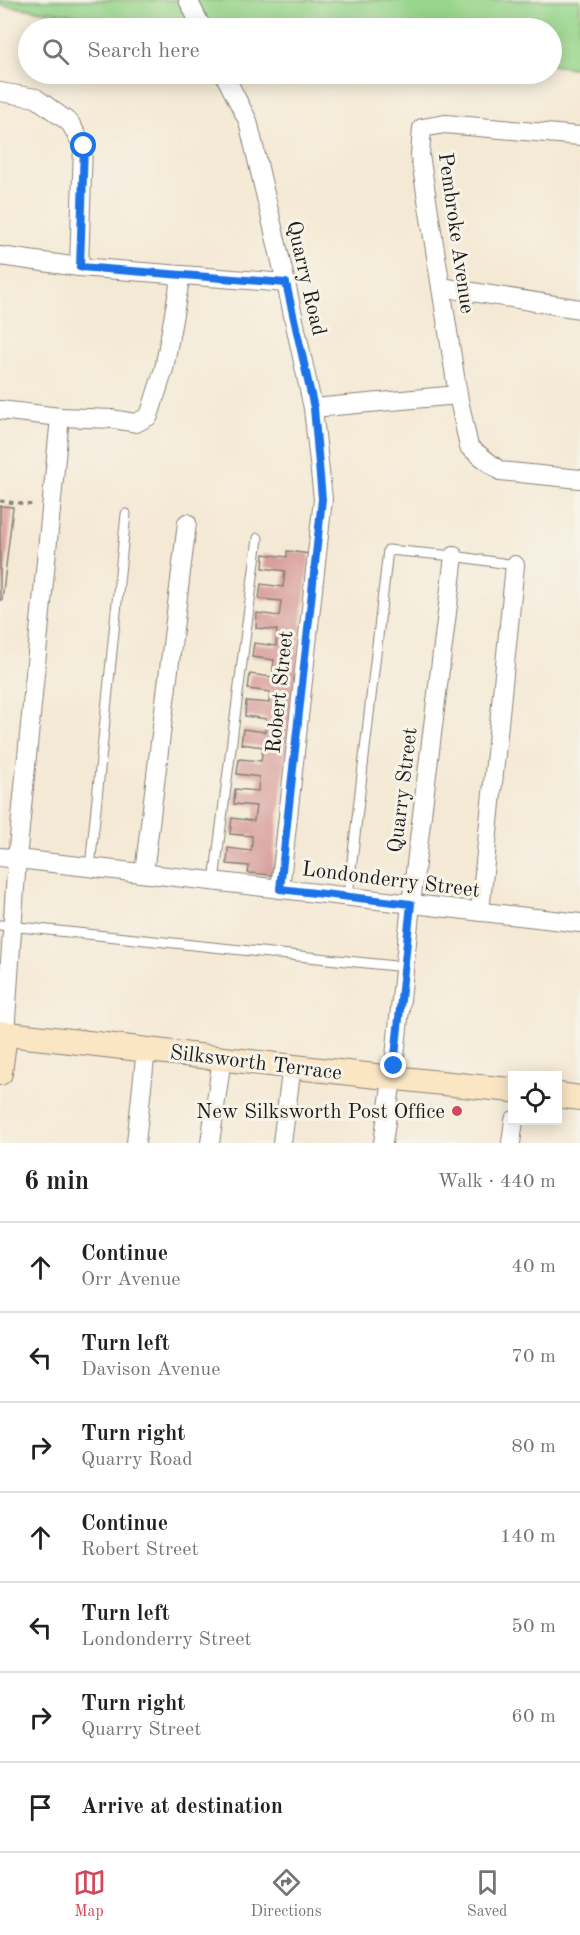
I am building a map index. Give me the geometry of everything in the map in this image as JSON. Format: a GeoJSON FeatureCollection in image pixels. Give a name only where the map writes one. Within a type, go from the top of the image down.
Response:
{"type":"FeatureCollection","features":[{"type":"Feature","properties":{"kind":"street"},"geometry":{"type":"LineString","coordinates":[[188,0],[197,18]]}},
{"type":"Feature","properties":{"kind":"street","name":"Quarry Road"},"geometry":{"type":"LineString","coordinates":[[229,84],[248,121],[314,408],[322,499]]}},
{"type":"Feature","properties":{"kind":"street"},"geometry":{"type":"LineString","coordinates":[[0,92],[36,98],[70,123],[84,146],[80,267]]}},
{"type":"Feature","properties":{"kind":"street","name":"Pembroke Avenue"},"geometry":{"type":"LineString","coordinates":[[580,136],[445,123],[422,128],[420,155],[458,395],[469,447],[500,471],[580,479]]}},
{"type":"Feature","properties":{"kind":"street"},"geometry":{"type":"LineString","coordinates":[[0,256],[80,267],[286,283]]}},
{"type":"Feature","properties":{"kind":"street"},"geometry":{"type":"LineString","coordinates":[[0,410],[136,423],[150,416],[164,369],[181,274]]}},
{"type":"Feature","properties":{"kind":"street"},"geometry":{"type":"LineString","coordinates":[[441,287],[580,309]]}},
{"type":"Feature","properties":{"kind":"street"},"geometry":{"type":"LineString","coordinates":[[314,408],[458,395]]}},
{"type":"Feature","properties":{"kind":"street"},"geometry":{"type":"LineString","coordinates":[[0,1073],[9,858],[60,417]]}},
{"type":"Feature","properties":{"kind":"street","name":"Robert Street"},"geometry":{"type":"LineString","coordinates":[[280,889],[322,499]]}},
{"type":"Feature","properties":{"kind":"street"},"geometry":{"type":"LineString","coordinates":[[144,873],[187,523]]}},
{"type":"Feature","properties":{"kind":"street","name":"Quarry Street"},"geometry":{"type":"LineString","coordinates":[[383,1143],[454,556]]}},
{"type":"Feature","properties":{"kind":"street"},"geometry":{"type":"LineString","coordinates":[[480,912],[515,566]]}},
{"type":"Feature","properties":{"kind":"street","name":"Londonderry Street"},"geometry":{"type":"LineString","coordinates":[[9,858],[580,923]]}},
{"type":"Feature","properties":{"kind":"street","name":"Silksworth Terrace"},"geometry":{"type":"LineString","coordinates":[[2,1033],[291,1065],[393,1072],[508,1089]]}},
{"type":"Feature","properties":{"kind":"street"},"geometry":{"type":"LineString","coordinates":[[136,1143],[146,1049]]}},
{"type":"Feature","properties":{"kind":"street"},"geometry":{"type":"LineString","coordinates":[[210,1143],[222,1058]]}},
{"type":"Feature","properties":{"kind":"street"},"geometry":{"type":"LineString","coordinates":[[282,1143],[291,1065]]}},
{"type":"Feature","properties":{"kind":"street"},"geometry":{"type":"LineString","coordinates":[[562,1096],[580,1098]]}},
{"type":"Feature","properties":{"kind":"street"},"geometry":{"type":"LineString","coordinates":[[511,1143],[513,1125]]}},
{"type":"Feature","properties":{"kind":"lane"},"geometry":{"type":"LineString","coordinates":[[90,867],[126,514]]}},
{"type":"Feature","properties":{"kind":"lane"},"geometry":{"type":"LineString","coordinates":[[214,881],[258,538]]}},
{"type":"Feature","properties":{"kind":"lane"},"geometry":{"type":"LineString","coordinates":[[348,896],[388,550],[454,556],[515,566]]}},
{"type":"Feature","properties":{"kind":"lane"},"geometry":{"type":"LineString","coordinates":[[6,926],[405,967]]}},
{"type":"Feature","properties":{"kind":"path"},"geometry":{"type":"LineString","coordinates":[[0,501],[51,507]]}},
{"type":"Feature","properties":{"kind":"green space"},"geometry":{"type":"Polygon","coordinates":[[[0,0],[580,0],[580,69],[562,66],[562,18],[97,18],[0,5],[0,0]]]}},
{"type":"Feature","properties":{"kind":"building"},"geometry":{"type":"Polygon","coordinates":[[[0,506],[13,507],[2,600],[0,600],[0,506]]]}},
{"type":"Feature","properties":{"kind":"building"},"geometry":{"type":"Polygon","coordinates":[[[287,551],[310,554],[272,875],[248,873],[249,866],[227,864],[228,848],[251,851],[252,843],[252,836],[230,834],[232,818],[254,821],[256,806],[234,804],[235,789],[258,791],[259,777],[237,774],[239,759],[261,761],[263,747],[241,744],[243,729],[265,732],[266,725],[266,719],[245,716],[246,701],[269,703],[270,692],[248,689],[250,674],[272,677],[274,660],[252,657],[254,643],[276,646],[277,630],[256,628],[257,613],[279,616],[281,601],[259,599],[261,584],[283,587],[285,571],[263,568],[264,554],[287,557],[287,551]]]}},
{"type":"Feature","properties":{"kind":"place","name":"New Silksworth Post Office"},"geometry":{"type":"Point","coordinates":[457,1111]}},
{"type":"Feature","properties":{"kind":"route"},"geometry":{"type":"LineString","coordinates":[[84,146],[80,267],[286,283],[314,408],[322,499],[280,889],[411,904],[394,1066]]}}]}
